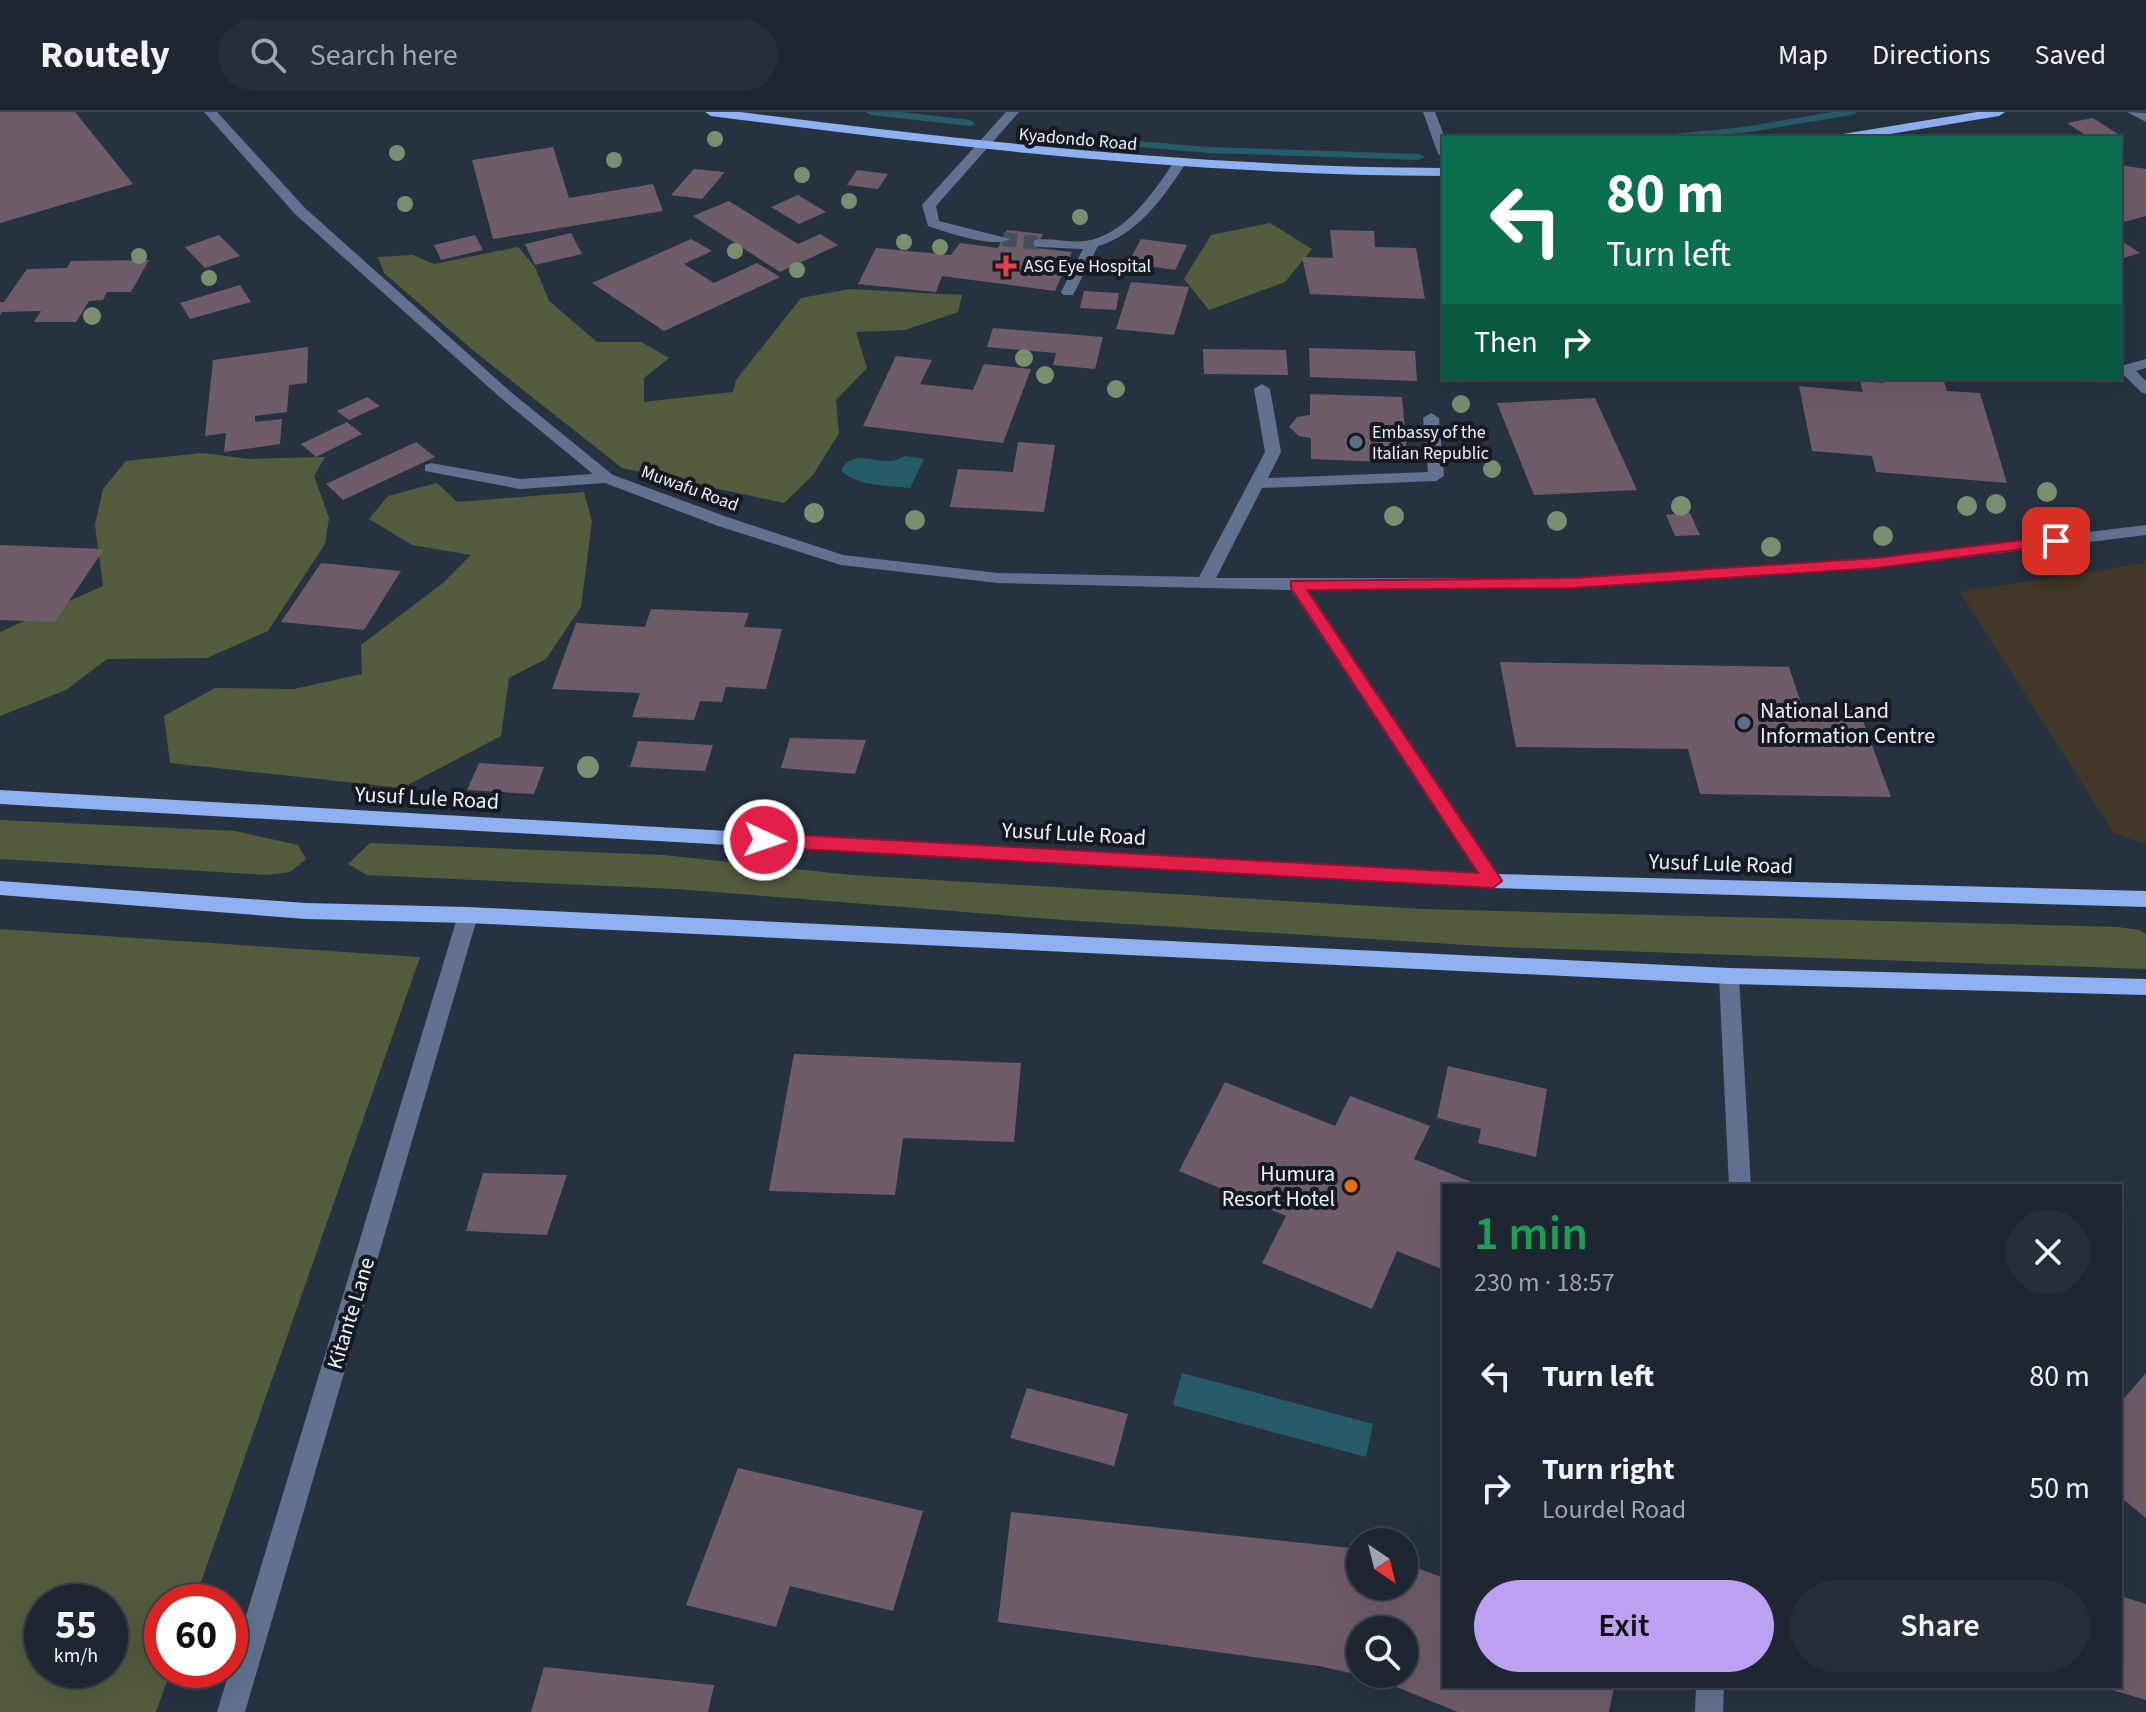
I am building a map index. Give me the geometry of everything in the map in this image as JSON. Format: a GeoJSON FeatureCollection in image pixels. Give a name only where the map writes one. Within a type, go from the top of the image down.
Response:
{"type":"FeatureCollection","features":[{"type":"Feature","properties":{"kind":"main road","name":"Kyadondo Road"},"geometry":{"type":"LineString","coordinates":[[711,112],[979,147],[1178,166],[1347,173],[1442,172]]}},
{"type":"Feature","properties":{"kind":"main road"},"geometry":{"type":"LineString","coordinates":[[1855,136],[1999,112]]}},
{"type":"Feature","properties":{"kind":"main road","name":"Yusuf Lule Road"},"geometry":{"type":"LineString","coordinates":[[0,797],[1493,881],[2146,899]]}},
{"type":"Feature","properties":{"kind":"main road"},"geometry":{"type":"LineString","coordinates":[[0,888],[306,911],[468,915],[1729,976],[2146,987]]}},
{"type":"Feature","properties":{"kind":"street","name":"Muwafu Road"},"geometry":{"type":"LineString","coordinates":[[210,112],[300,211],[507,396],[607,478],[724,522],[841,560],[998,578],[1296,585],[1573,583],[1876,563],[2146,530]]}},
{"type":"Feature","properties":{"kind":"street"},"geometry":{"type":"LineString","coordinates":[[1003,239],[958,232],[933,223],[929,205],[1013,112]]}},
{"type":"Feature","properties":{"kind":"street"},"geometry":{"type":"LineString","coordinates":[[1429,112],[1442,148]]}},
{"type":"Feature","properties":{"kind":"street"},"geometry":{"type":"LineString","coordinates":[[2133,112],[2146,118]]}},
{"type":"Feature","properties":{"kind":"street"},"geometry":{"type":"LineString","coordinates":[[1039,243],[1092,244],[1126,226],[1161,192],[1178,166]]}},
{"type":"Feature","properties":{"kind":"street"},"geometry":{"type":"LineString","coordinates":[[1068,292],[1092,244]]}},
{"type":"Feature","properties":{"kind":"street"},"geometry":{"type":"LineString","coordinates":[[2146,363],[2126,369],[2146,389]]}},
{"type":"Feature","properties":{"kind":"street"},"geometry":{"type":"LineString","coordinates":[[1205,582],[1273,452],[1262,389]]}},
{"type":"Feature","properties":{"kind":"street"},"geometry":{"type":"LineString","coordinates":[[1255,483],[1436,476],[1431,418]]}},
{"type":"Feature","properties":{"kind":"street"},"geometry":{"type":"LineString","coordinates":[[431,468],[520,484],[607,478]]}},
{"type":"Feature","properties":{"kind":"street"},"geometry":{"type":"LineString","coordinates":[[1296,585],[1493,881]]}},
{"type":"Feature","properties":{"kind":"street","name":"Kitante Lane"},"geometry":{"type":"LineString","coordinates":[[231,1712],[468,915]]}},
{"type":"Feature","properties":{"kind":"street"},"geometry":{"type":"LineString","coordinates":[[1729,976],[1740,1184]]}},
{"type":"Feature","properties":{"kind":"street"},"geometry":{"type":"LineString","coordinates":[[1709,1712],[1710,1688]]}},
{"type":"Feature","properties":{"kind":"shaded area"},"geometry":{"type":"Polygon","coordinates":[[[1270,223],[1312,249],[1285,282],[1209,310],[1184,279],[1211,235],[1270,223]]]}},
{"type":"Feature","properties":{"kind":"shaded area"},"geometry":{"type":"Polygon","coordinates":[[[518,247],[535,267],[549,301],[597,342],[641,342],[669,358],[644,378],[644,402],[733,392],[736,380],[801,298],[850,289],[962,295],[958,312],[905,330],[856,332],[867,368],[836,400],[839,433],[813,475],[784,503],[622,468],[474,351],[384,273],[378,257],[413,255],[434,264],[518,247]]]}},
{"type":"Feature","properties":{"kind":"shaded area"},"geometry":{"type":"Polygon","coordinates":[[[203,453],[249,459],[325,457],[314,476],[329,518],[325,544],[268,631],[207,658],[107,659],[66,690],[0,716],[0,632],[103,586],[95,525],[103,489],[126,461],[203,453]]]}},
{"type":"Feature","properties":{"kind":"shaded area"},"geometry":{"type":"Polygon","coordinates":[[[906,456],[924,459],[910,488],[855,480],[841,470],[851,460],[858,458],[893,461],[906,456]]]}},
{"type":"Feature","properties":{"kind":"shaded area"},"geometry":{"type":"Polygon","coordinates":[[[437,483],[457,502],[584,492],[592,521],[581,607],[546,659],[509,678],[501,736],[402,788],[170,763],[164,716],[215,688],[294,689],[362,674],[361,645],[443,583],[471,555],[412,545],[369,519],[388,496],[437,483]]]}},
{"type":"Feature","properties":{"kind":"shaded area"},"geometry":{"type":"Polygon","coordinates":[[[2146,563],[2146,844],[2114,833],[1960,592],[2146,563]]]}},
{"type":"Feature","properties":{"kind":"shaded area"},"geometry":{"type":"Polygon","coordinates":[[[0,820],[235,831],[298,845],[306,859],[290,872],[267,875],[0,859],[0,820]]]}},
{"type":"Feature","properties":{"kind":"shaded area"},"geometry":{"type":"Polygon","coordinates":[[[370,843],[663,855],[852,875],[1422,909],[2117,927],[2140,930],[2146,934],[2146,969],[1499,947],[1064,920],[676,889],[367,875],[348,864],[370,843]]]}},
{"type":"Feature","properties":{"kind":"shaded area"},"geometry":{"type":"Polygon","coordinates":[[[0,929],[420,957],[200,1584],[144,1584],[144,1688],[165,1688],[156,1712],[0,1712],[0,929]]]}},
{"type":"Feature","properties":{"kind":"shaded area"},"geometry":{"type":"Polygon","coordinates":[[[1182,1373],[1373,1424],[1366,1457],[1173,1405],[1182,1373]]]}},
{"type":"Feature","properties":{"kind":"building"},"geometry":{"type":"Polygon","coordinates":[[[0,112],[75,112],[133,184],[0,223],[0,112]]]}},
{"type":"Feature","properties":{"kind":"building"},"geometry":{"type":"Polygon","coordinates":[[[2093,118],[2118,134],[2087,136],[2067,123],[2093,118]]]}},
{"type":"Feature","properties":{"kind":"building"},"geometry":{"type":"Polygon","coordinates":[[[553,147],[569,198],[653,184],[663,211],[493,239],[472,160],[553,147]]]}},
{"type":"Feature","properties":{"kind":"building"},"geometry":{"type":"Polygon","coordinates":[[[2122,165],[2146,169],[2146,216],[2122,222],[2122,165]]]}},
{"type":"Feature","properties":{"kind":"building"},"geometry":{"type":"Polygon","coordinates":[[[694,169],[725,172],[702,199],[671,195],[694,169]]]}},
{"type":"Feature","properties":{"kind":"building"},"geometry":{"type":"Polygon","coordinates":[[[857,170],[888,174],[878,189],[847,185],[857,170]]]}},
{"type":"Feature","properties":{"kind":"building"},"geometry":{"type":"Polygon","coordinates":[[[798,195],[826,212],[799,224],[771,207],[798,195]]]}},
{"type":"Feature","properties":{"kind":"building"},"geometry":{"type":"Polygon","coordinates":[[[729,201],[798,244],[820,234],[838,245],[780,272],[693,216],[729,201]]]}},
{"type":"Feature","properties":{"kind":"building","name":"ASG Eye Hospital"},"geometry":{"type":"Polygon","coordinates":[[[1007,230],[1043,234],[1036,248],[1072,252],[1055,291],[942,276],[936,292],[858,284],[876,248],[951,255],[960,243],[998,248],[1007,230]]]}},
{"type":"Feature","properties":{"kind":"building"},"geometry":{"type":"Polygon","coordinates":[[[1330,230],[1374,231],[1375,247],[1416,248],[1425,299],[1310,294],[1302,257],[1333,258],[1330,230]]]}},
{"type":"Feature","properties":{"kind":"building"},"geometry":{"type":"Polygon","coordinates":[[[571,233],[582,254],[535,265],[525,244],[571,233]]]}},
{"type":"Feature","properties":{"kind":"building"},"geometry":{"type":"Polygon","coordinates":[[[219,235],[240,256],[205,268],[185,247],[219,235]]]}},
{"type":"Feature","properties":{"kind":"building"},"geometry":{"type":"Polygon","coordinates":[[[475,235],[483,250],[441,260],[434,245],[475,235]]]}},
{"type":"Feature","properties":{"kind":"building"},"geometry":{"type":"Polygon","coordinates":[[[691,239],[712,251],[684,264],[714,283],[757,263],[780,277],[664,331],[592,283],[691,239]]]}},
{"type":"Feature","properties":{"kind":"building"},"geometry":{"type":"Polygon","coordinates":[[[1141,239],[1187,245],[1175,270],[1128,263],[1141,239]]]}},
{"type":"Feature","properties":{"kind":"building"},"geometry":{"type":"Polygon","coordinates":[[[2122,241],[2140,253],[2122,258],[2122,241]]]}},
{"type":"Feature","properties":{"kind":"building"},"geometry":{"type":"Polygon","coordinates":[[[149,260],[131,292],[107,292],[103,300],[89,301],[76,322],[34,322],[41,311],[2,312],[0,315],[0,302],[4,302],[27,269],[67,268],[71,261],[149,260]]]}},
{"type":"Feature","properties":{"kind":"building"},"geometry":{"type":"Polygon","coordinates":[[[1131,282],[1189,287],[1174,335],[1116,329],[1131,282]]]}},
{"type":"Feature","properties":{"kind":"building"},"geometry":{"type":"Polygon","coordinates":[[[240,285],[251,302],[190,319],[180,303],[240,285]]]}},
{"type":"Feature","properties":{"kind":"building"},"geometry":{"type":"Polygon","coordinates":[[[1084,291],[1119,293],[1116,310],[1080,308],[1084,291]]]}},
{"type":"Feature","properties":{"kind":"building"},"geometry":{"type":"Polygon","coordinates":[[[993,328],[1103,337],[1095,369],[1053,365],[1056,353],[987,347],[993,328]]]}},
{"type":"Feature","properties":{"kind":"building"},"geometry":{"type":"Polygon","coordinates":[[[308,347],[307,383],[289,385],[287,412],[255,416],[255,422],[282,419],[280,444],[224,452],[226,433],[205,436],[213,360],[308,347]]]}},
{"type":"Feature","properties":{"kind":"building"},"geometry":{"type":"Polygon","coordinates":[[[1309,348],[1415,351],[1417,381],[1310,377],[1309,348]]]}},
{"type":"Feature","properties":{"kind":"building"},"geometry":{"type":"Polygon","coordinates":[[[1203,349],[1286,350],[1288,375],[1204,374],[1203,349]]]}},
{"type":"Feature","properties":{"kind":"building"},"geometry":{"type":"Polygon","coordinates":[[[896,356],[932,360],[920,384],[973,390],[984,364],[1031,369],[1003,443],[863,426],[896,356]]]}},
{"type":"Feature","properties":{"kind":"building"},"geometry":{"type":"Polygon","coordinates":[[[1882,380],[1944,380],[1947,391],[1980,393],[2007,483],[1876,472],[1872,456],[1812,451],[1799,386],[1863,392],[1860,381],[1883,383],[1882,380]]]}},
{"type":"Feature","properties":{"kind":"building"},"geometry":{"type":"Polygon","coordinates":[[[1310,394],[1402,397],[1408,463],[1311,459],[1311,438],[1299,436],[1289,427],[1297,417],[1310,415],[1310,394]]]}},
{"type":"Feature","properties":{"kind":"building"},"geometry":{"type":"Polygon","coordinates":[[[367,397],[380,406],[349,420],[337,411],[367,397]]]}},
{"type":"Feature","properties":{"kind":"building"},"geometry":{"type":"Polygon","coordinates":[[[1595,398],[1637,490],[1534,495],[1497,403],[1595,398]]]}},
{"type":"Feature","properties":{"kind":"building"},"geometry":{"type":"Polygon","coordinates":[[[347,422],[362,434],[316,457],[301,444],[347,422]]]}},
{"type":"Feature","properties":{"kind":"building"},"geometry":{"type":"Polygon","coordinates":[[[416,442],[435,457],[343,500],[326,484],[416,442]]]}},
{"type":"Feature","properties":{"kind":"building"},"geometry":{"type":"Polygon","coordinates":[[[1018,442],[1055,445],[1044,512],[950,507],[958,469],[1013,472],[1018,442]]]}},
{"type":"Feature","properties":{"kind":"building"},"geometry":{"type":"Polygon","coordinates":[[[1690,513],[1700,535],[1675,536],[1666,515],[1690,513]]]}},
{"type":"Feature","properties":{"kind":"building"},"geometry":{"type":"Polygon","coordinates":[[[0,545],[104,549],[55,622],[0,620],[0,545]]]}},
{"type":"Feature","properties":{"kind":"building"},"geometry":{"type":"Polygon","coordinates":[[[321,563],[401,571],[364,630],[281,622],[321,563]]]}},
{"type":"Feature","properties":{"kind":"building"},"geometry":{"type":"Polygon","coordinates":[[[651,609],[749,613],[744,627],[782,629],[766,689],[726,687],[722,702],[700,701],[694,720],[632,717],[640,693],[552,689],[576,623],[645,627],[651,609]]]}},
{"type":"Feature","properties":{"kind":"building"},"geometry":{"type":"Polygon","coordinates":[[[1500,662],[1789,667],[1803,709],[1859,710],[1891,797],[1700,794],[1688,749],[1516,747],[1500,662]]]}},
{"type":"Feature","properties":{"kind":"building"},"geometry":{"type":"Polygon","coordinates":[[[790,738],[866,740],[855,774],[781,768],[790,738]]]}},
{"type":"Feature","properties":{"kind":"building"},"geometry":{"type":"Polygon","coordinates":[[[638,741],[713,745],[705,771],[630,767],[638,741]]]}},
{"type":"Feature","properties":{"kind":"building"},"geometry":{"type":"Polygon","coordinates":[[[479,763],[544,767],[534,794],[467,790],[479,763]]]}},
{"type":"Feature","properties":{"kind":"building"},"geometry":{"type":"Polygon","coordinates":[[[794,1054],[1021,1063],[1014,1142],[903,1138],[895,1195],[769,1191],[794,1054]]]}},
{"type":"Feature","properties":{"kind":"building"},"geometry":{"type":"Polygon","coordinates":[[[1448,1066],[1547,1089],[1536,1157],[1478,1143],[1481,1129],[1437,1118],[1448,1066]]]}},
{"type":"Feature","properties":{"kind":"building"},"geometry":{"type":"Polygon","coordinates":[[[1225,1082],[1335,1126],[1350,1096],[1430,1126],[1414,1159],[1477,1184],[1442,1184],[1442,1269],[1397,1251],[1372,1309],[1262,1263],[1286,1216],[1179,1171],[1225,1082]]]}},
{"type":"Feature","properties":{"kind":"building"},"geometry":{"type":"Polygon","coordinates":[[[483,1173],[567,1175],[547,1235],[466,1231],[483,1173]]]}},
{"type":"Feature","properties":{"kind":"building"},"geometry":{"type":"Polygon","coordinates":[[[2146,1373],[2146,1518],[2122,1499],[2122,1401],[2146,1373]]]}},
{"type":"Feature","properties":{"kind":"building"},"geometry":{"type":"Polygon","coordinates":[[[1027,1388],[1128,1414],[1114,1466],[1010,1438],[1027,1388]]]}},
{"type":"Feature","properties":{"kind":"building"},"geometry":{"type":"Polygon","coordinates":[[[738,1468],[923,1511],[893,1611],[790,1586],[776,1627],[686,1605],[738,1468]]]}},
{"type":"Feature","properties":{"kind":"building"},"geometry":{"type":"Polygon","coordinates":[[[1011,1512],[1346,1548],[1346,1600],[1418,1600],[1418,1568],[1442,1577],[1442,1688],[1614,1688],[1609,1712],[1458,1712],[1399,1688],[1418,1688],[1418,1616],[1346,1616],[1346,1672],[998,1622],[1011,1512]]]}},
{"type":"Feature","properties":{"kind":"building"},"geometry":{"type":"Polygon","coordinates":[[[2122,1597],[2146,1604],[2146,1700],[2105,1688],[2122,1688],[2122,1597]]]}},
{"type":"Feature","properties":{"kind":"building"},"geometry":{"type":"Polygon","coordinates":[[[544,1667],[714,1685],[708,1712],[531,1712],[544,1667]]]}},
{"type":"Feature","properties":{"kind":"waterway"},"geometry":{"type":"LineString","coordinates":[[871,112],[970,123]]}},
{"type":"Feature","properties":{"kind":"waterway"},"geometry":{"type":"LineString","coordinates":[[1682,136],[1744,130],[1852,112]]}},
{"type":"Feature","properties":{"kind":"waterway"},"geometry":{"type":"LineString","coordinates":[[1042,136],[1208,150],[1419,157]]}},
{"type":"Feature","properties":{"kind":"tunnel"},"geometry":{"type":"LineString","coordinates":[[1003,239],[1039,243]]}},
{"type":"Feature","properties":{"kind":"place","name":"ASG Eye Hospital"},"geometry":{"type":"Point","coordinates":[1006,266]}},
{"type":"Feature","properties":{"kind":"place","name":"Embassy of the Italian Republic"},"geometry":{"type":"Point","coordinates":[1356,442]}},
{"type":"Feature","properties":{"kind":"place","name":"National Land Information Centre"},"geometry":{"type":"Point","coordinates":[1744,723]}},
{"type":"Feature","properties":{"kind":"place","name":"Humura Resort Hotel"},"geometry":{"type":"Point","coordinates":[1351,1186]}},
{"type":"Feature","properties":{"kind":"route"},"geometry":{"type":"LineString","coordinates":[[764,840],[1493,881],[1296,585],[1573,583],[1876,563],[2056,541]]}}]}
